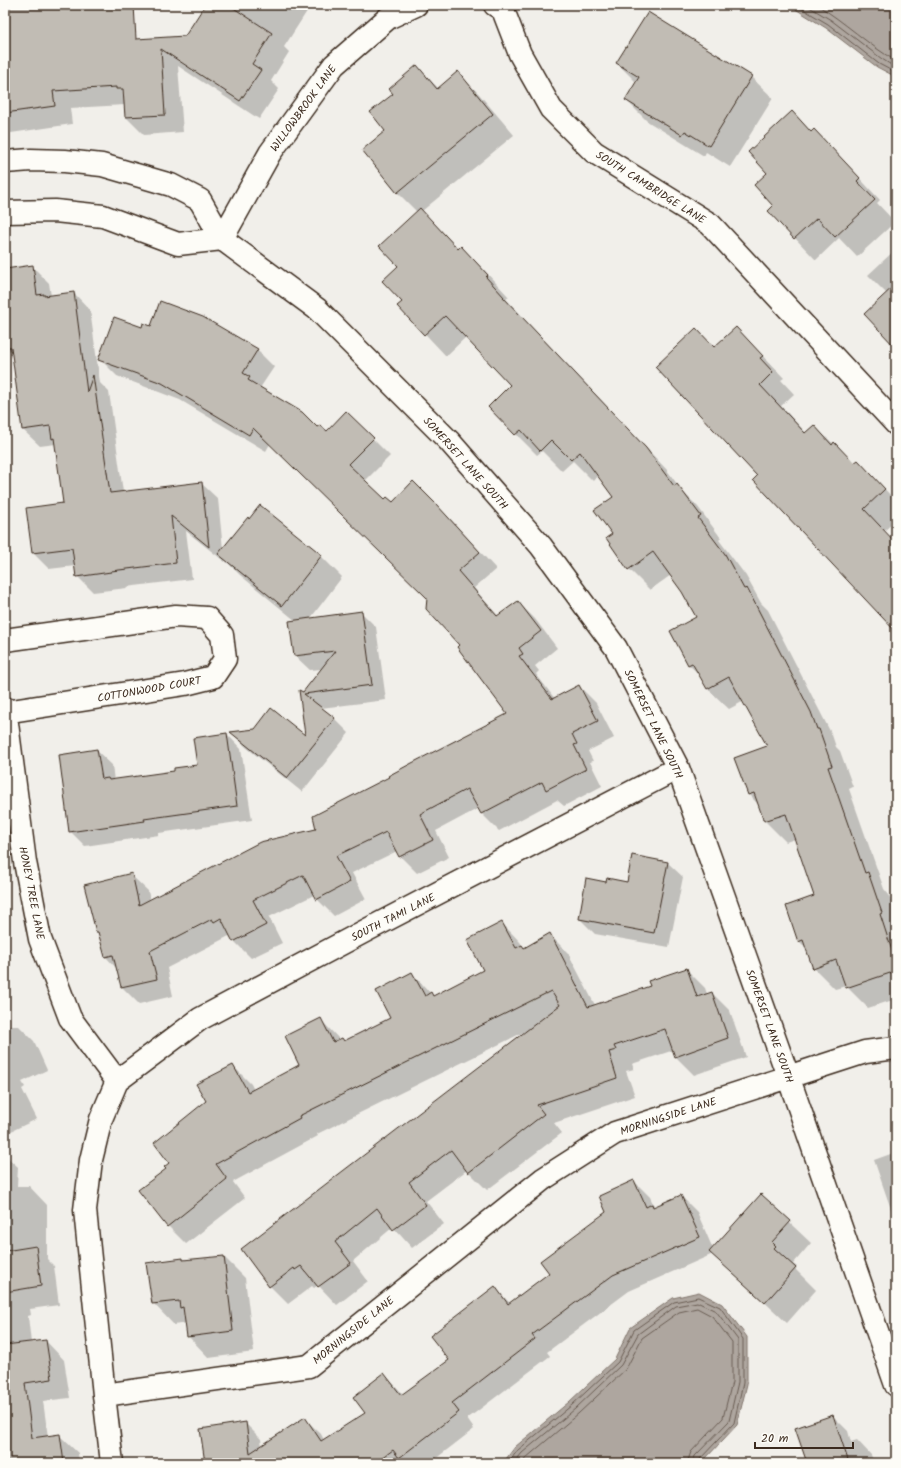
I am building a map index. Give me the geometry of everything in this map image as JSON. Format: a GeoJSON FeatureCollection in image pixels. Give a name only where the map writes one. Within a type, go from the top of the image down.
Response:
{"type":"FeatureCollection","features":[{"type":"Feature","properties":{"kind":"street","name":"WILLOWBROOK LANE"},"geometry":{"type":"LineString","coordinates":[[222,239],[270,153],[334,65],[388,18],[416,5]]}},
{"type":"Feature","properties":{"kind":"street","name":"SOUTH CAMBRIDGE LANE"},"geometry":{"type":"LineString","coordinates":[[495,5],[503,10],[520,54],[550,109],[594,152],[710,224],[896,424]]}},
{"type":"Feature","properties":{"kind":"street","name":"SOMERSET LANE SOUTH"},"geometry":{"type":"LineString","coordinates":[[5,162],[31,160],[65,161],[102,165],[172,185],[200,200],[222,239],[317,309],[449,441],[541,546],[616,648],[678,768],[896,1385]]}},
{"type":"Feature","properties":{"kind":"street"},"geometry":{"type":"LineString","coordinates":[[5,212],[55,211],[103,216],[178,244],[222,239]]}},
{"type":"Feature","properties":{"kind":"street","name":"COTTONWOOD COURT"},"geometry":{"type":"LineString","coordinates":[[5,640],[176,616],[207,618],[222,635],[225,659],[213,677],[185,684],[6,712]]}},
{"type":"Feature","properties":{"kind":"street","name":"HONEY TREE LANE"},"geometry":{"type":"LineString","coordinates":[[5,708],[25,862],[40,939],[70,1018],[117,1081]]}},
{"type":"Feature","properties":{"kind":"street","name":"SOUTH TAMI LANE"},"geometry":{"type":"LineString","coordinates":[[117,1081],[200,1019],[678,768]]}},
{"type":"Feature","properties":{"kind":"street"},"geometry":{"type":"LineString","coordinates":[[788,1076],[864,1052],[896,1048]]}},
{"type":"Feature","properties":{"kind":"street","name":"MORNINGSIDE LANE"},"geometry":{"type":"LineString","coordinates":[[104,1395],[309,1366],[543,1179],[615,1133],[788,1076]]}},
{"type":"Feature","properties":{"kind":"street"},"geometry":{"type":"LineString","coordinates":[[112,1463],[85,1210],[94,1147],[101,1119],[117,1081]]}},
{"type":"Feature","properties":{"kind":"water"},"geometry":{"type":"Polygon","coordinates":[[[789,5],[896,5],[896,77],[877,67],[826,28],[789,5]]]}},
{"type":"Feature","properties":{"kind":"water"},"geometry":{"type":"Polygon","coordinates":[[[699,1292],[722,1304],[747,1337],[747,1384],[737,1425],[701,1463],[503,1463],[515,1447],[569,1402],[615,1359],[630,1328],[673,1298],[699,1292]]]}},
{"type":"Feature","properties":{"kind":"building"},"geometry":{"type":"Polygon","coordinates":[[[5,5],[134,5],[136,39],[185,36],[205,5],[229,5],[272,33],[252,64],[261,70],[240,101],[161,49],[165,115],[125,117],[123,89],[116,89],[116,87],[53,91],[55,106],[5,113],[5,5]]]}},
{"type":"Feature","properties":{"kind":"building"},"geometry":{"type":"Polygon","coordinates":[[[648,12],[752,76],[709,146],[685,131],[682,135],[625,100],[639,77],[616,63],[648,12]]]}},
{"type":"Feature","properties":{"kind":"building"},"geometry":{"type":"Polygon","coordinates":[[[417,65],[437,89],[458,71],[493,114],[397,193],[362,150],[385,131],[370,112],[393,94],[389,89],[417,65]]]}},
{"type":"Feature","properties":{"kind":"building"},"geometry":{"type":"Polygon","coordinates":[[[792,111],[811,132],[814,129],[860,178],[857,181],[875,200],[835,237],[817,218],[794,239],[768,211],[773,206],[754,185],[767,173],[748,152],[792,111]]]}},
{"type":"Feature","properties":{"kind":"building"},"geometry":{"type":"Polygon","coordinates":[[[420,208],[458,249],[461,246],[488,275],[486,277],[503,297],[646,448],[674,486],[677,484],[701,516],[698,518],[725,554],[744,589],[747,588],[811,712],[817,729],[819,729],[832,766],[828,767],[865,873],[868,872],[882,913],[880,914],[896,963],[896,971],[846,988],[836,960],[813,969],[803,940],[798,942],[786,906],[814,896],[786,814],[764,821],[754,793],[748,795],[734,758],[767,746],[729,677],[707,689],[692,663],[688,665],[670,631],[696,617],[682,592],[653,552],[628,570],[606,538],[612,534],[594,510],[613,497],[580,452],[571,460],[551,440],[540,451],[521,430],[515,435],[488,407],[510,385],[445,316],[424,335],[397,306],[402,302],[382,281],[398,266],[379,246],[420,208]]]}},
{"type":"Feature","properties":{"kind":"building"},"geometry":{"type":"Polygon","coordinates":[[[33,265],[37,295],[44,294],[44,296],[74,292],[87,392],[93,375],[110,493],[202,482],[209,547],[171,516],[176,563],[76,577],[72,548],[32,553],[26,508],[63,503],[54,438],[52,439],[50,426],[22,430],[11,347],[5,347],[5,269],[33,265]]]}},
{"type":"Feature","properties":{"kind":"building"},"geometry":{"type":"Polygon","coordinates":[[[896,284],[896,348],[864,314],[896,284]]]}},
{"type":"Feature","properties":{"kind":"building"},"geometry":{"type":"Polygon","coordinates":[[[160,301],[203,317],[258,349],[243,373],[250,377],[248,380],[302,412],[317,427],[320,425],[327,431],[346,411],[374,438],[348,464],[385,499],[387,497],[393,502],[413,481],[436,504],[480,552],[458,571],[497,616],[518,601],[541,631],[519,648],[523,654],[519,656],[552,699],[579,685],[598,721],[572,734],[577,744],[574,745],[586,769],[546,790],[542,782],[481,814],[467,789],[420,814],[433,840],[399,857],[386,832],[336,856],[350,882],[316,900],[303,875],[253,900],[266,925],[233,942],[221,918],[214,922],[212,919],[150,951],[157,979],[121,987],[113,955],[105,957],[98,932],[96,932],[84,885],[132,873],[139,905],[260,842],[316,829],[313,816],[507,714],[457,647],[459,645],[426,609],[427,598],[253,428],[249,435],[162,383],[98,360],[114,317],[142,327],[143,323],[151,326],[160,301]]]}},
{"type":"Feature","properties":{"kind":"building"},"geometry":{"type":"Polygon","coordinates":[[[736,327],[763,356],[760,358],[773,372],[760,385],[805,433],[814,425],[832,445],[834,442],[854,463],[858,460],[885,489],[864,509],[896,543],[896,632],[753,480],[757,476],[655,367],[696,328],[714,347],[736,327]]]}},
{"type":"Feature","properties":{"kind":"building"},"geometry":{"type":"Polygon","coordinates":[[[260,505],[322,555],[282,606],[218,554],[248,517],[249,519],[260,505]]]}},
{"type":"Feature","properties":{"kind":"building"},"geometry":{"type":"Polygon","coordinates":[[[362,611],[372,685],[304,694],[335,718],[287,778],[230,732],[255,729],[271,708],[305,735],[299,690],[303,692],[335,651],[294,656],[289,621],[362,611]]]}},
{"type":"Feature","properties":{"kind":"building"},"geometry":{"type":"Polygon","coordinates":[[[227,733],[237,806],[144,819],[145,821],[69,832],[59,755],[97,749],[102,779],[108,778],[109,780],[174,771],[174,768],[197,765],[193,738],[227,733]]]}},
{"type":"Feature","properties":{"kind":"building"},"geometry":{"type":"Polygon","coordinates":[[[632,855],[668,862],[654,933],[579,919],[586,878],[606,882],[607,878],[627,882],[632,855]]]}},
{"type":"Feature","properties":{"kind":"building"},"geometry":{"type":"Polygon","coordinates":[[[502,922],[516,948],[522,945],[524,948],[550,933],[588,1007],[650,986],[648,981],[687,968],[697,997],[712,992],[728,1038],[675,1057],[665,1029],[614,1046],[616,1050],[609,1052],[617,1078],[537,1105],[544,1114],[468,1173],[451,1150],[409,1182],[426,1205],[393,1230],[377,1208],[335,1242],[351,1263],[318,1287],[301,1266],[295,1270],[294,1268],[269,1287],[241,1249],[560,1005],[551,991],[299,1116],[300,1118],[216,1164],[227,1179],[167,1227],[138,1190],[166,1169],[164,1167],[169,1163],[154,1143],[206,1101],[196,1084],[233,1065],[248,1092],[299,1065],[285,1036],[321,1018],[333,1042],[342,1038],[344,1041],[390,1018],[376,991],[412,972],[425,996],[431,992],[433,996],[483,970],[467,940],[502,922]]]}},
{"type":"Feature","properties":{"kind":"building"},"geometry":{"type":"Polygon","coordinates":[[[634,1180],[646,1207],[652,1204],[653,1207],[681,1195],[700,1237],[613,1275],[532,1335],[535,1339],[452,1403],[459,1412],[399,1458],[393,1450],[375,1463],[205,1463],[200,1429],[246,1422],[250,1453],[305,1417],[321,1441],[365,1413],[353,1397],[384,1373],[401,1395],[449,1360],[430,1336],[495,1286],[508,1304],[549,1273],[540,1261],[606,1212],[599,1196],[634,1180]]]}},
{"type":"Feature","properties":{"kind":"building"},"geometry":{"type":"Polygon","coordinates":[[[761,1194],[791,1221],[772,1242],[776,1246],[774,1248],[796,1268],[765,1303],[709,1252],[761,1194]]]}},
{"type":"Feature","properties":{"kind":"building"},"geometry":{"type":"Polygon","coordinates":[[[36,1246],[41,1286],[5,1292],[5,1251],[36,1246]]]}},
{"type":"Feature","properties":{"kind":"building"},"geometry":{"type":"Polygon","coordinates":[[[224,1256],[233,1331],[187,1337],[183,1307],[180,1308],[179,1301],[152,1304],[146,1263],[183,1258],[183,1260],[224,1256]]]}},
{"type":"Feature","properties":{"kind":"building"},"geometry":{"type":"Polygon","coordinates":[[[46,1340],[52,1379],[25,1383],[32,1438],[60,1434],[64,1463],[5,1463],[5,1345],[46,1340]]]}},
{"type":"Feature","properties":{"kind":"building"},"geometry":{"type":"Polygon","coordinates":[[[833,1415],[849,1463],[807,1463],[795,1428],[833,1415]]]}}]}
